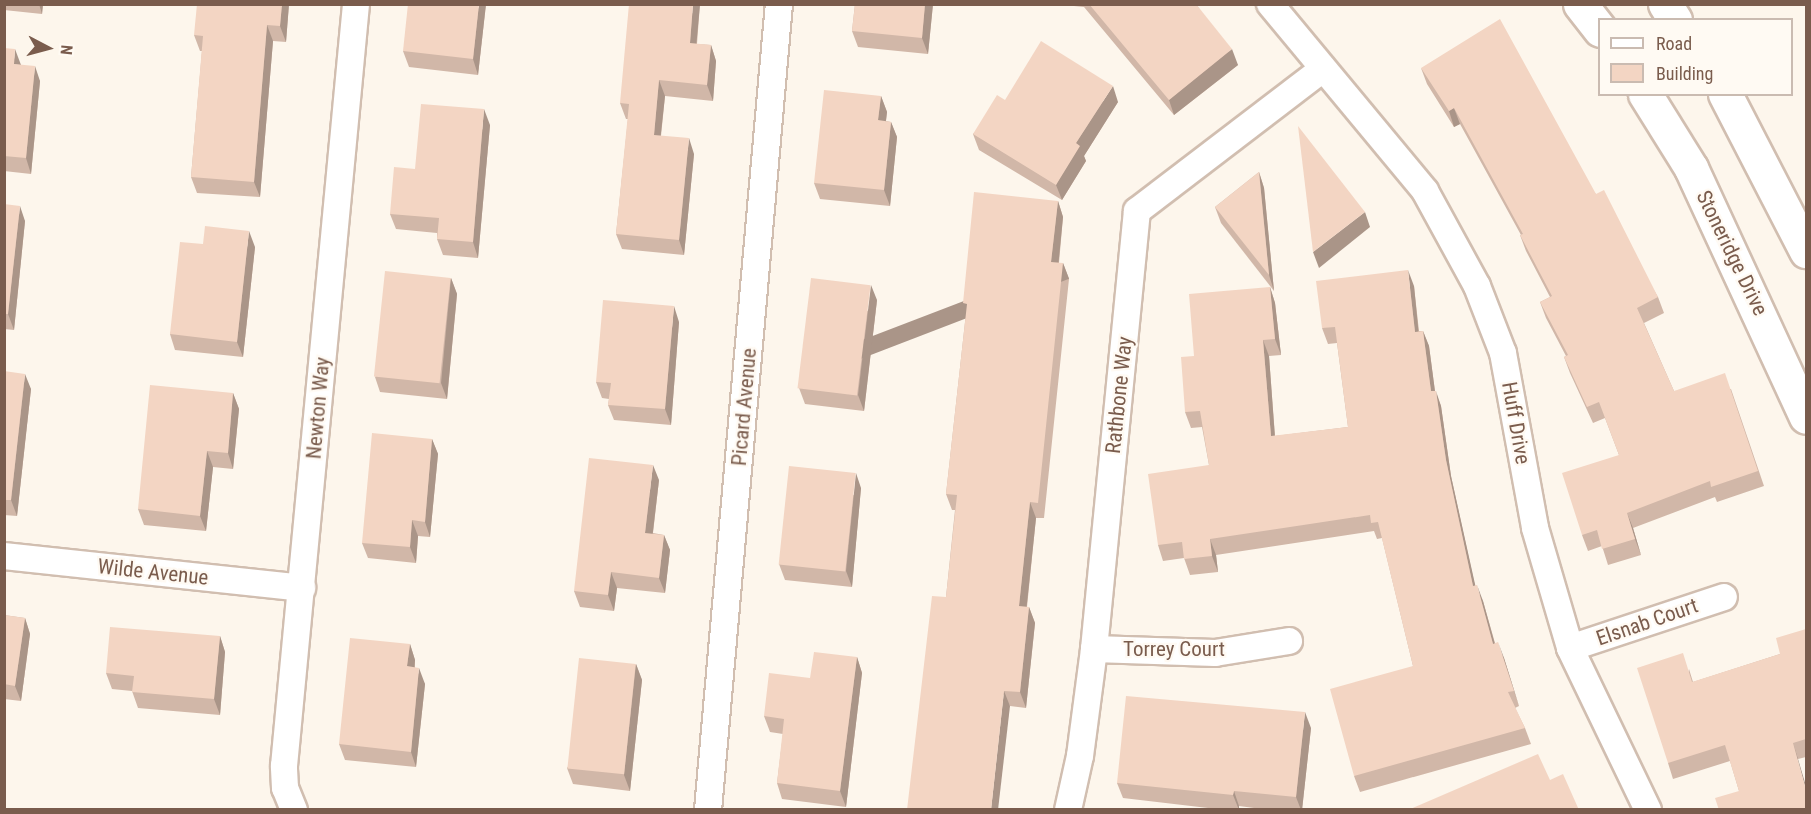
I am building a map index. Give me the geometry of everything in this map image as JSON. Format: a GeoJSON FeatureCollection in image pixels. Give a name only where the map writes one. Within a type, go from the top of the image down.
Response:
{"type":"FeatureCollection","features":[{"type":"Feature","properties":{"kind":"main road"},"geometry":{"type":"LineString","coordinates":[[1580,4],[1598,29]]}},
{"type":"Feature","properties":{"kind":"main road"},"geometry":{"type":"LineString","coordinates":[[1665,4],[1674,18]]}},
{"type":"Feature","properties":{"kind":"main road","name":"Stoneridge Drive"},"geometry":{"type":"LineString","coordinates":[[1646,96],[1691,168],[1806,417]]}},
{"type":"Feature","properties":{"kind":"main road"},"geometry":{"type":"LineString","coordinates":[[1726,96],[1806,251]]}},
{"type":"Feature","properties":{"kind":"street","name":"Newton Way"},"geometry":{"type":"LineString","coordinates":[[294,810],[285,788],[285,766],[356,4]]}},
{"type":"Feature","properties":{"kind":"street","name":"Picard Avenue"},"geometry":{"type":"LineString","coordinates":[[708,810],[779,4]]}},
{"type":"Feature","properties":{"kind":"street","name":"Huff Drive"},"geometry":{"type":"LineString","coordinates":[[1270,4],[1425,191],[1477,286],[1503,353],[1534,528],[1570,648],[1648,810]]}},
{"type":"Feature","properties":{"kind":"street","name":"Rathbone Way"},"geometry":{"type":"LineString","coordinates":[[1068,810],[1080,756],[1095,649],[1137,211],[1323,69]]}},
{"type":"Feature","properties":{"kind":"street","name":"Wilde Avenue"},"geometry":{"type":"LineString","coordinates":[[4,556],[302,588]]}},
{"type":"Feature","properties":{"kind":"street","name":"Elsnab Court"},"geometry":{"type":"LineString","coordinates":[[1570,648],[1724,597]]}},
{"type":"Feature","properties":{"kind":"street","name":"Torrey Court"},"geometry":{"type":"LineString","coordinates":[[1095,649],[1215,652],[1289,641]]}},
{"type":"Feature","properties":{"kind":"building"},"geometry":{"type":"Polygon","coordinates":[[[197,4],[282,4],[280,26],[267,25],[254,182],[191,177],[203,36],[194,35],[197,4]]]}},
{"type":"Feature","properties":{"kind":"building"},"geometry":{"type":"Polygon","coordinates":[[[408,4],[479,4],[473,59],[403,51],[408,4]]]}},
{"type":"Feature","properties":{"kind":"building"},"geometry":{"type":"Polygon","coordinates":[[[629,4],[693,4],[690,43],[711,45],[707,85],[659,80],[654,135],[689,138],[679,240],[616,234],[629,104],[620,103],[629,4]]]}},
{"type":"Feature","properties":{"kind":"building"},"geometry":{"type":"Polygon","coordinates":[[[855,4],[925,4],[922,38],[852,31],[855,4]]]}},
{"type":"Feature","properties":{"kind":"building"},"geometry":{"type":"Polygon","coordinates":[[[1089,4],[1196,4],[1232,49],[1169,100],[1089,4]]]}},
{"type":"Feature","properties":{"kind":"building"},"geometry":{"type":"Polygon","coordinates":[[[1500,19],[1596,194],[1604,190],[1658,297],[1637,308],[1674,391],[1725,373],[1758,471],[1711,487],[1710,481],[1627,513],[1635,539],[1602,549],[1597,530],[1582,535],[1562,473],[1619,455],[1599,402],[1587,407],[1564,357],[1568,355],[1540,302],[1552,296],[1520,235],[1523,234],[1454,108],[1449,111],[1421,68],[1500,19]]]}},
{"type":"Feature","properties":{"kind":"building"},"geometry":{"type":"Polygon","coordinates":[[[1041,41],[1113,86],[1076,143],[1080,146],[1056,185],[973,134],[997,95],[1005,100],[1041,41]]]}},
{"type":"Feature","properties":{"kind":"building"},"geometry":{"type":"Polygon","coordinates":[[[4,48],[15,49],[14,64],[35,66],[26,158],[4,156],[4,48]]]}},
{"type":"Feature","properties":{"kind":"building"},"geometry":{"type":"Polygon","coordinates":[[[824,90],[881,96],[878,120],[891,122],[884,190],[814,183],[824,90]]]}},
{"type":"Feature","properties":{"kind":"building"},"geometry":{"type":"Polygon","coordinates":[[[421,104],[484,109],[473,242],[437,239],[439,218],[390,214],[394,167],[415,169],[421,104]]]}},
{"type":"Feature","properties":{"kind":"building"},"geometry":{"type":"Polygon","coordinates":[[[1298,126],[1365,212],[1313,252],[1298,126]]]}},
{"type":"Feature","properties":{"kind":"building"},"geometry":{"type":"Polygon","coordinates":[[[1259,172],[1269,275],[1215,207],[1259,172]]]}},
{"type":"Feature","properties":{"kind":"building"},"geometry":{"type":"Polygon","coordinates":[[[974,192],[1058,201],[1051,262],[1063,263],[1038,503],[1030,502],[1019,606],[1029,607],[1020,692],[1004,691],[991,810],[907,810],[932,596],[946,597],[957,495],[946,494],[967,304],[963,303],[974,192]]]}},
{"type":"Feature","properties":{"kind":"building"},"geometry":{"type":"Polygon","coordinates":[[[4,204],[20,206],[8,314],[4,314],[4,204]]]}},
{"type":"Feature","properties":{"kind":"building"},"geometry":{"type":"Polygon","coordinates":[[[205,226],[249,231],[237,342],[170,334],[180,242],[203,244],[205,226]]]}},
{"type":"Feature","properties":{"kind":"building"},"geometry":{"type":"Polygon","coordinates":[[[1408,270],[1415,332],[1423,331],[1431,391],[1436,391],[1446,460],[1473,586],[1477,585],[1493,644],[1498,642],[1514,691],[1508,692],[1525,728],[1354,776],[1330,689],[1413,666],[1378,522],[1371,523],[1370,515],[1210,539],[1212,556],[1184,559],[1182,542],[1158,545],[1148,474],[1209,465],[1200,411],[1185,412],[1181,357],[1194,356],[1189,294],[1270,287],[1275,339],[1263,340],[1271,436],[1348,427],[1335,327],[1322,328],[1316,281],[1408,270]]]}},
{"type":"Feature","properties":{"kind":"building"},"geometry":{"type":"Polygon","coordinates":[[[385,271],[451,278],[440,383],[374,376],[385,271]]]}},
{"type":"Feature","properties":{"kind":"building"},"geometry":{"type":"Polygon","coordinates":[[[811,278],[871,285],[857,395],[797,388],[811,278]]]}},
{"type":"Feature","properties":{"kind":"building"},"geometry":{"type":"Polygon","coordinates":[[[603,300],[674,306],[665,409],[608,405],[611,383],[596,382],[603,300]]]}},
{"type":"Feature","properties":{"kind":"building"},"geometry":{"type":"Polygon","coordinates":[[[4,371],[25,374],[11,500],[4,500],[4,371]]]}},
{"type":"Feature","properties":{"kind":"building"},"geometry":{"type":"Polygon","coordinates":[[[150,385],[233,393],[228,453],[207,451],[200,516],[138,509],[150,385]]]}},
{"type":"Feature","properties":{"kind":"building"},"geometry":{"type":"Polygon","coordinates":[[[372,433],[432,439],[425,522],[412,520],[410,547],[362,543],[372,433]]]}},
{"type":"Feature","properties":{"kind":"building"},"geometry":{"type":"Polygon","coordinates":[[[589,458],[653,465],[645,533],[664,535],[659,578],[611,572],[608,595],[574,591],[589,458]]]}},
{"type":"Feature","properties":{"kind":"building"},"geometry":{"type":"Polygon","coordinates":[[[789,466],[856,473],[845,571],[779,564],[789,466]]]}},
{"type":"Feature","properties":{"kind":"building"},"geometry":{"type":"Polygon","coordinates":[[[4,615],[25,618],[15,686],[4,684],[4,615]]]}},
{"type":"Feature","properties":{"kind":"building"},"geometry":{"type":"Polygon","coordinates":[[[110,627],[220,636],[214,699],[132,692],[134,676],[106,673],[110,627]]]}},
{"type":"Feature","properties":{"kind":"building"},"geometry":{"type":"Polygon","coordinates":[[[1806,629],[1806,739],[1793,743],[1806,790],[1806,810],[1719,810],[1715,798],[1739,791],[1725,745],[1668,763],[1637,668],[1683,653],[1692,682],[1780,654],[1776,638],[1806,629]]]}},
{"type":"Feature","properties":{"kind":"building"},"geometry":{"type":"Polygon","coordinates":[[[350,638],[410,644],[407,666],[419,668],[411,752],[339,744],[350,638]]]}},
{"type":"Feature","properties":{"kind":"building"},"geometry":{"type":"Polygon","coordinates":[[[814,652],[857,657],[840,791],[777,783],[784,719],[764,716],[769,673],[810,678],[814,652]]]}},
{"type":"Feature","properties":{"kind":"building"},"geometry":{"type":"Polygon","coordinates":[[[579,658],[636,664],[624,774],[567,768],[579,658]]]}},
{"type":"Feature","properties":{"kind":"building"},"geometry":{"type":"Polygon","coordinates":[[[1126,696],[1305,712],[1296,797],[1234,791],[1233,795],[1117,783],[1126,696]]]}},
{"type":"Feature","properties":{"kind":"building"},"geometry":{"type":"Polygon","coordinates":[[[1538,754],[1550,780],[1563,774],[1579,810],[1408,810],[1538,754]]]}}]}
